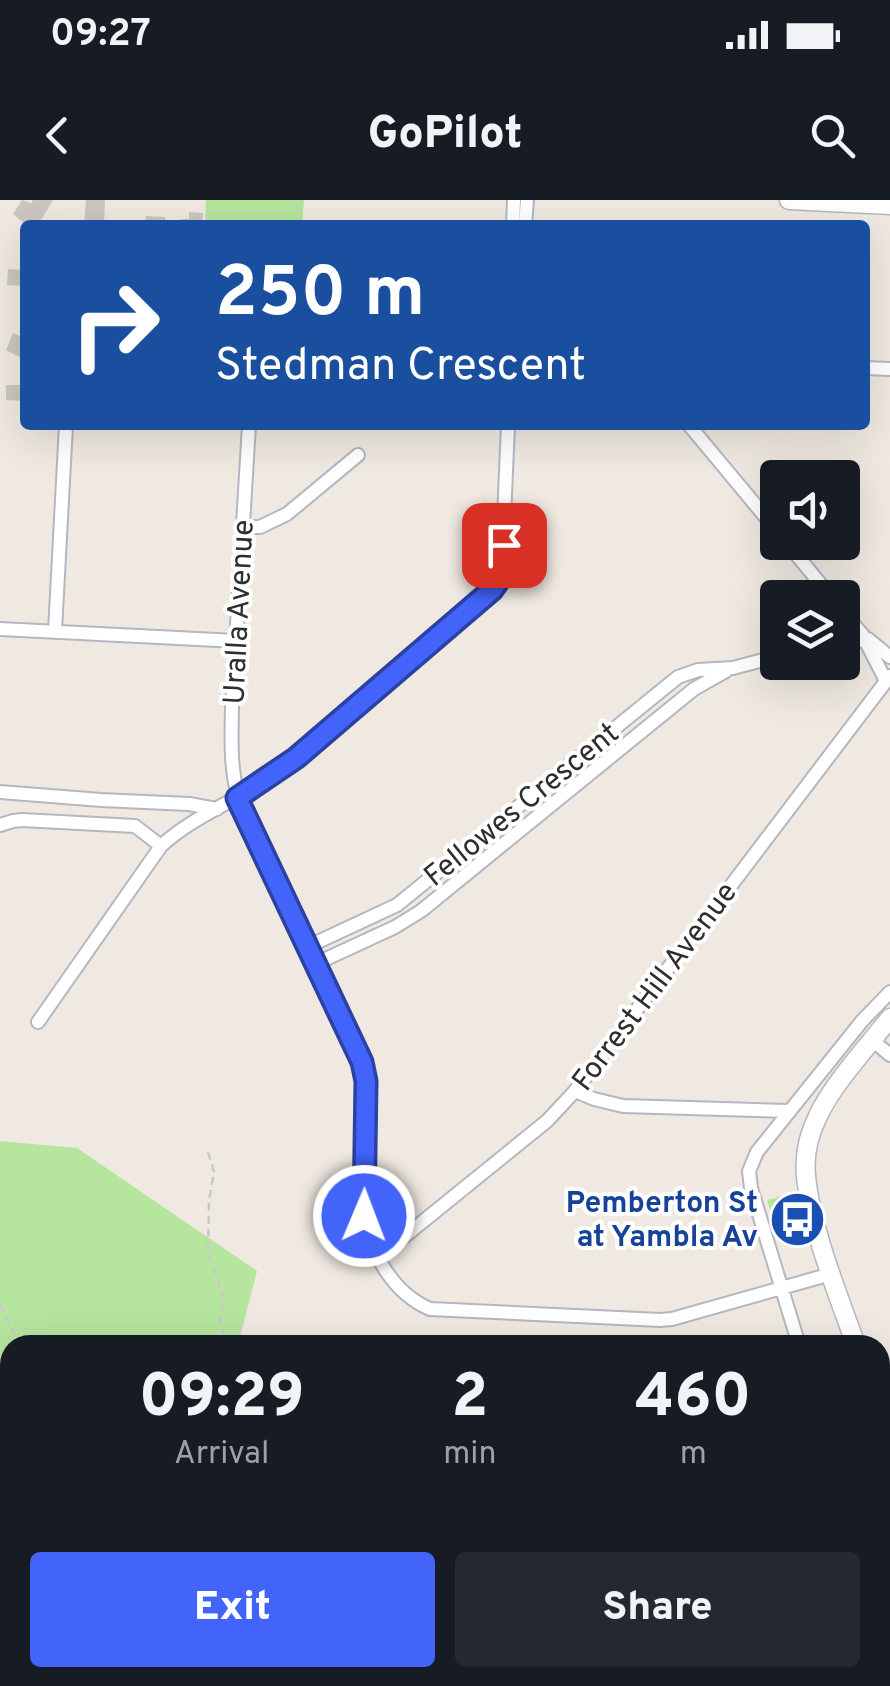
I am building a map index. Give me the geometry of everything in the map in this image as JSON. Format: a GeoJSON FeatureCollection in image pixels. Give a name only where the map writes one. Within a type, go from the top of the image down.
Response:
{"type":"FeatureCollection","features":[{"type":"Feature","properties":{"kind":"main road"},"geometry":{"type":"LineString","coordinates":[[789,200],[890,205]]}},
{"type":"Feature","properties":{"kind":"main road"},"geometry":{"type":"LineString","coordinates":[[852,1335],[831,1274],[806,1177],[806,1154],[824,1105],[890,1018]]}},
{"type":"Feature","properties":{"kind":"street"},"geometry":{"type":"LineString","coordinates":[[55,630],[66,430]]}},
{"type":"Feature","properties":{"kind":"street","name":"Uralla Avenue"},"geometry":{"type":"LineString","coordinates":[[249,430],[230,762],[237,798],[365,1072],[364,1216],[367,1234],[394,1282],[418,1304],[440,1310],[660,1320],[831,1274]]}},
{"type":"Feature","properties":{"kind":"street"},"geometry":{"type":"LineString","coordinates":[[38,1022],[161,846],[185,826],[237,798],[296,758],[492,590],[502,564],[508,430]]}},
{"type":"Feature","properties":{"kind":"street"},"geometry":{"type":"LineString","coordinates":[[693,430],[760,510]]}},
{"type":"Feature","properties":{"kind":"street"},"geometry":{"type":"LineString","coordinates":[[243,527],[260,527],[287,514],[358,455]]}},
{"type":"Feature","properties":{"kind":"street"},"geometry":{"type":"LineString","coordinates":[[801,560],[817,580]]}},
{"type":"Feature","properties":{"kind":"street"},"geometry":{"type":"LineString","coordinates":[[0,628],[237,641]]}},
{"type":"Feature","properties":{"kind":"street"},"geometry":{"type":"LineString","coordinates":[[862,634],[886,651]]}},
{"type":"Feature","properties":{"kind":"street"},"geometry":{"type":"LineString","coordinates":[[862,634],[888,678]]}},
{"type":"Feature","properties":{"kind":"street","name":"Fellowes Crescent"},"geometry":{"type":"LineString","coordinates":[[308,947],[397,905],[678,677],[760,661]]}},
{"type":"Feature","properties":{"kind":"street","name":"Fellowes Crescent"},"geometry":{"type":"LineString","coordinates":[[315,964],[413,916],[694,690],[733,668]]}},
{"type":"Feature","properties":{"kind":"street","name":"Forrest Hill Avenue"},"geometry":{"type":"LineString","coordinates":[[379,1257],[547,1122],[575,1091],[888,678]]}},
{"type":"Feature","properties":{"kind":"street"},"geometry":{"type":"LineString","coordinates":[[0,792],[218,809]]}},
{"type":"Feature","properties":{"kind":"street"},"geometry":{"type":"LineString","coordinates":[[0,825],[22,820],[135,826],[161,846]]}},
{"type":"Feature","properties":{"kind":"street"},"geometry":{"type":"LineString","coordinates":[[795,1335],[749,1178],[750,1165],[788,1111],[890,992]]}},
{"type":"Feature","properties":{"kind":"street"},"geometry":{"type":"LineString","coordinates":[[872,1040],[890,1055]]}},
{"type":"Feature","properties":{"kind":"street"},"geometry":{"type":"LineString","coordinates":[[575,1091],[623,1106],[788,1111]]}},
{"type":"Feature","properties":{"kind":"path"},"geometry":{"type":"LineString","coordinates":[[208,1152],[214,1172],[208,1254],[224,1298],[220,1322],[223,1335]]}},
{"type":"Feature","properties":{"kind":"path"},"geometry":{"type":"LineString","coordinates":[[0,1306],[15,1335]]}},
{"type":"Feature","properties":{"kind":"green space"},"geometry":{"type":"Polygon","coordinates":[[[206,200],[304,200],[302,220],[205,220],[206,200]]]}},
{"type":"Feature","properties":{"kind":"green space"},"geometry":{"type":"Polygon","coordinates":[[[0,1141],[77,1148],[257,1271],[241,1335],[0,1335],[0,1141]]]}},
{"type":"Feature","properties":{"kind":"green space"},"geometry":{"type":"Polygon","coordinates":[[[789,1194],[795,1224],[776,1228],[767,1200],[789,1194]]]}},
{"type":"Feature","properties":{"kind":"building"},"geometry":{"type":"Polygon","coordinates":[[[22,200],[53,200],[41,220],[20,220],[13,214],[22,200]]]}},
{"type":"Feature","properties":{"kind":"building"},"geometry":{"type":"Polygon","coordinates":[[[86,200],[105,200],[104,220],[84,220],[86,200]]]}},
{"type":"Feature","properties":{"kind":"building"},"geometry":{"type":"Polygon","coordinates":[[[189,212],[203,213],[202,220],[181,220],[189,219],[189,212]]]}},
{"type":"Feature","properties":{"kind":"building"},"geometry":{"type":"Polygon","coordinates":[[[146,216],[165,217],[165,220],[146,220],[146,216]]]}},
{"type":"Feature","properties":{"kind":"building"},"geometry":{"type":"Polygon","coordinates":[[[8,269],[20,270],[20,286],[7,285],[8,269]]]}},
{"type":"Feature","properties":{"kind":"building"},"geometry":{"type":"Polygon","coordinates":[[[13,333],[20,336],[20,357],[6,350],[13,333]]]}},
{"type":"Feature","properties":{"kind":"building"},"geometry":{"type":"Polygon","coordinates":[[[6,385],[20,385],[20,401],[6,400],[6,385]]]}},
{"type":"Feature","properties":{"kind":"place","name":"Pemberton St at Yambla Av"},"geometry":{"type":"Point","coordinates":[797,1219]}},
{"type":"Feature","properties":{"kind":"route"},"geometry":{"type":"LineString","coordinates":[[364,1216],[366,1081],[362,1062],[237,798],[296,758],[492,590],[499,580],[504,545]]}}]}
